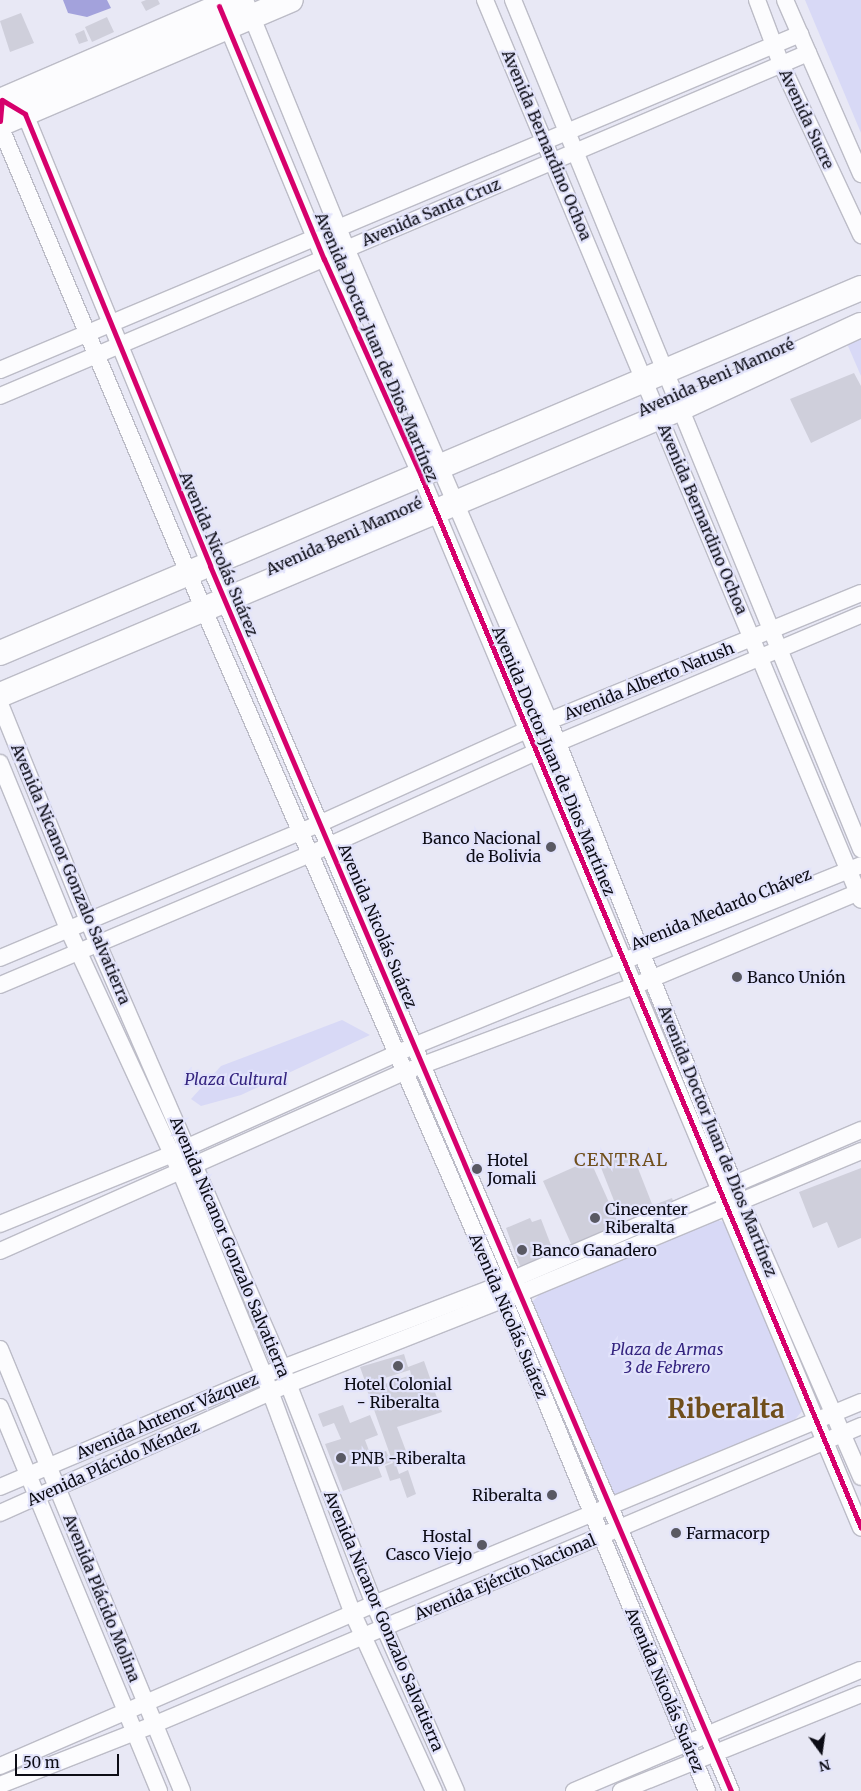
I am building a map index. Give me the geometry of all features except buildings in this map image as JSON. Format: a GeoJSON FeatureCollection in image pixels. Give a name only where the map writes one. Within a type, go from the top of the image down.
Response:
{"type":"FeatureCollection","features":[{"type":"Feature","properties":{"kind":"street"},"geometry":{"type":"LineString","coordinates":[[1,107],[227,11],[291,0]]}},
{"type":"Feature","properties":{"kind":"street","name":"Avenida Bernardino Ochoa"},"geometry":{"type":"LineString","coordinates":[[485,0],[544,140],[781,648],[861,849]]}},
{"type":"Feature","properties":{"kind":"street","name":"Avenida Bernardino Ochoa"},"geometry":{"type":"LineString","coordinates":[[513,0],[575,151],[655,376],[754,638],[855,868],[860,894]]}},
{"type":"Feature","properties":{"kind":"street","name":"Avenida Sucre"},"geometry":{"type":"LineString","coordinates":[[757,0],[781,64],[861,236]]}},
{"type":"Feature","properties":{"kind":"street","name":"Avenida Sucre"},"geometry":{"type":"LineString","coordinates":[[785,0],[861,174]]}},
{"type":"Feature","properties":{"kind":"street","name":"Avenida Doctor Juan de Dios Martínez"},"geometry":{"type":"LineString","coordinates":[[248,8],[346,248],[430,472],[444,505],[549,721],[741,1202],[861,1477]]}},
{"type":"Feature","properties":{"kind":"street"},"geometry":{"type":"LineString","coordinates":[[0,125],[227,11]]}},
{"type":"Feature","properties":{"kind":"street","name":"Avenida Doctor Juan de Dios Martínez"},"geometry":{"type":"LineString","coordinates":[[227,11],[324,259],[430,472],[444,505],[526,730],[625,962],[717,1191],[861,1528]]}},
{"type":"Feature","properties":{"kind":"street","name":"Avenida Santa Cruz"},"geometry":{"type":"LineString","coordinates":[[0,370],[108,323],[338,229],[774,43],[800,34]]}},
{"type":"Feature","properties":{"kind":"street","name":"Avenida Santa Cruz"},"geometry":{"type":"LineString","coordinates":[[0,396],[808,52]]}},
{"type":"Feature","properties":{"kind":"street"},"geometry":{"type":"LineString","coordinates":[[1,107],[25,114]]}},
{"type":"Feature","properties":{"kind":"street","name":"Avenida Nicolás Suárez"},"geometry":{"type":"LineString","coordinates":[[25,114],[108,323],[119,346],[200,570],[204,610],[396,1055],[508,1290],[607,1507],[731,1791]]}},
{"type":"Feature","properties":{"kind":"street","name":"Avenida Nicolás Suárez"},"geometry":{"type":"LineString","coordinates":[[0,125],[86,333],[200,570],[225,601],[416,1045],[591,1514],[689,1743],[707,1791]]}},
{"type":"Feature","properties":{"kind":"street","name":"Avenida Beni Mamoré"},"geometry":{"type":"LineString","coordinates":[[0,653],[200,570],[861,288]]}},
{"type":"Feature","properties":{"kind":"street","name":"Avenida Beni Mamoré"},"geometry":{"type":"LineString","coordinates":[[0,695],[204,610],[444,505],[670,413],[861,325]]}},
{"type":"Feature","properties":{"kind":"street","name":"Avenida Alberto Natush"},"geometry":{"type":"LineString","coordinates":[[0,958],[321,822],[526,730],[861,593]]}},
{"type":"Feature","properties":{"kind":"street","name":"Avenida Alberto Natush"},"geometry":{"type":"LineString","coordinates":[[0,985],[310,854],[558,742],[861,616]]}},
{"type":"Feature","properties":{"kind":"street","name":"Avenida Nicanor Gonzalo Salvatierra"},"geometry":{"type":"LineString","coordinates":[[0,704],[99,944],[179,1150]]}},
{"type":"Feature","properties":{"kind":"street","name":"Avenida Nicanor Gonzalo Salvatierra"},"geometry":{"type":"LineString","coordinates":[[0,763],[78,952],[179,1150],[282,1368],[374,1604],[456,1791]]}},
{"type":"Feature","properties":{"kind":"street","name":"Avenida Medardo Chávez"},"geometry":{"type":"LineString","coordinates":[[0,1224],[179,1150],[416,1045],[855,868]]}},
{"type":"Feature","properties":{"kind":"street"},"geometry":{"type":"LineString","coordinates":[[0,1252],[404,1072],[634,986],[860,894]]}},
{"type":"Feature","properties":{"kind":"street","name":"Avenida Antenor Vázquez"},"geometry":{"type":"LineString","coordinates":[[508,1290],[717,1191],[861,1130]]}},
{"type":"Feature","properties":{"kind":"street","name":"Avenida Antenor Vázquez"},"geometry":{"type":"LineString","coordinates":[[0,1488],[264,1375],[508,1290],[725,1209],[861,1151]]}},
{"type":"Feature","properties":{"kind":"street","name":"Avenida Nicanor Gonzalo Salvatierra"},"geometry":{"type":"LineString","coordinates":[[188,1169],[353,1614],[365,1636],[434,1791]]}},
{"type":"Feature","properties":{"kind":"street","name":"Avenida Plácido Méndez"},"geometry":{"type":"LineString","coordinates":[[0,1513],[270,1392],[508,1290]]}},
{"type":"Feature","properties":{"kind":"street","name":"Avenida Plácido Molina"},"geometry":{"type":"LineString","coordinates":[[0,1349],[182,1791]]}},
{"type":"Feature","properties":{"kind":"street","name":"Avenida Ejército Nacional"},"geometry":{"type":"LineString","coordinates":[[0,1766],[145,1705],[374,1604],[861,1402]]}},
{"type":"Feature","properties":{"kind":"street","name":"Avenida Plácido Molina"},"geometry":{"type":"LineString","coordinates":[[0,1406],[159,1791]]}},
{"type":"Feature","properties":{"kind":"street","name":"Avenida Ejército Nacional"},"geometry":{"type":"LineString","coordinates":[[0,1785],[154,1725],[861,1426]]}},
{"type":"Feature","properties":{"kind":"street"},"geometry":{"type":"LineString","coordinates":[[574,1791],[861,1670]]}},
{"type":"Feature","properties":{"kind":"street"},"geometry":{"type":"LineString","coordinates":[[621,1791],[861,1694]]}},
{"type":"Feature","properties":{"kind":"green space"},"geometry":{"type":"Polygon","coordinates":[[[805,0],[861,0],[861,133],[805,0]]]}},
{"type":"Feature","properties":{"kind":"green space"},"geometry":{"type":"Polygon","coordinates":[[[861,333],[861,376],[845,339],[861,333]]]}},
{"type":"Feature","properties":{"kind":"green space","name":"Plaza Cultural"},"geometry":{"type":"Polygon","coordinates":[[[342,1020],[370,1035],[241,1095],[201,1106],[191,1099],[221,1066],[342,1020]]]}},
{"type":"Feature","properties":{"kind":"green space","name":"Plaza de Armas 3 de Febrero"},"geometry":{"type":"Polygon","coordinates":[[[714,1219],[724,1222],[802,1411],[793,1422],[618,1495],[613,1493],[532,1302],[539,1295],[714,1219]]]}},
{"type":"Feature","properties":{"kind":"water"},"geometry":{"type":"Polygon","coordinates":[[[63,0],[107,0],[111,8],[87,17],[68,13],[63,0]]]}},
{"type":"Feature","properties":{"kind":"cycle path"},"geometry":{"type":"LineString","coordinates":[[219,6],[324,259],[421,476],[861,1528]]}},
{"type":"Feature","properties":{"kind":"cycle path"},"geometry":{"type":"LineString","coordinates":[[0,121],[2,100],[25,114],[210,566],[731,1791]]}},
{"type":"Feature","properties":{"kind":"place","name":"Banco Nacional de Bolivia"},"geometry":{"type":"Point","coordinates":[551,847]}},
{"type":"Feature","properties":{"kind":"place","name":"Banco Unión"},"geometry":{"type":"Point","coordinates":[737,977]}},
{"type":"Feature","properties":{"kind":"place","name":"Hotel Jomali"},"geometry":{"type":"Point","coordinates":[477,1169]}},
{"type":"Feature","properties":{"kind":"place","name":"Cinecenter Riberalta"},"geometry":{"type":"Point","coordinates":[595,1218]}},
{"type":"Feature","properties":{"kind":"place","name":"Banco Ganadero"},"geometry":{"type":"Point","coordinates":[522,1250]}},
{"type":"Feature","properties":{"kind":"place","name":"Hotel Colonial - Riberalta"},"geometry":{"type":"Point","coordinates":[398,1366]}},
{"type":"Feature","properties":{"kind":"place","name":"PNB -Riberalta"},"geometry":{"type":"Point","coordinates":[341,1458]}},
{"type":"Feature","properties":{"kind":"place","name":"Riberalta"},"geometry":{"type":"Point","coordinates":[552,1495]}},
{"type":"Feature","properties":{"kind":"place","name":"Farmacorp"},"geometry":{"type":"Point","coordinates":[676,1533]}},
{"type":"Feature","properties":{"kind":"place","name":"Hostal Casco Viejo"},"geometry":{"type":"Point","coordinates":[482,1545]}},
{"type":"Feature","properties":{"kind":"district","name":"CENTRAL"},"geometry":{"type":"Point","coordinates":[621,1160]}},
{"type":"Feature","properties":{"kind":"district","name":"Riberalta"},"geometry":{"type":"Point","coordinates":[726,1409]}}]}
